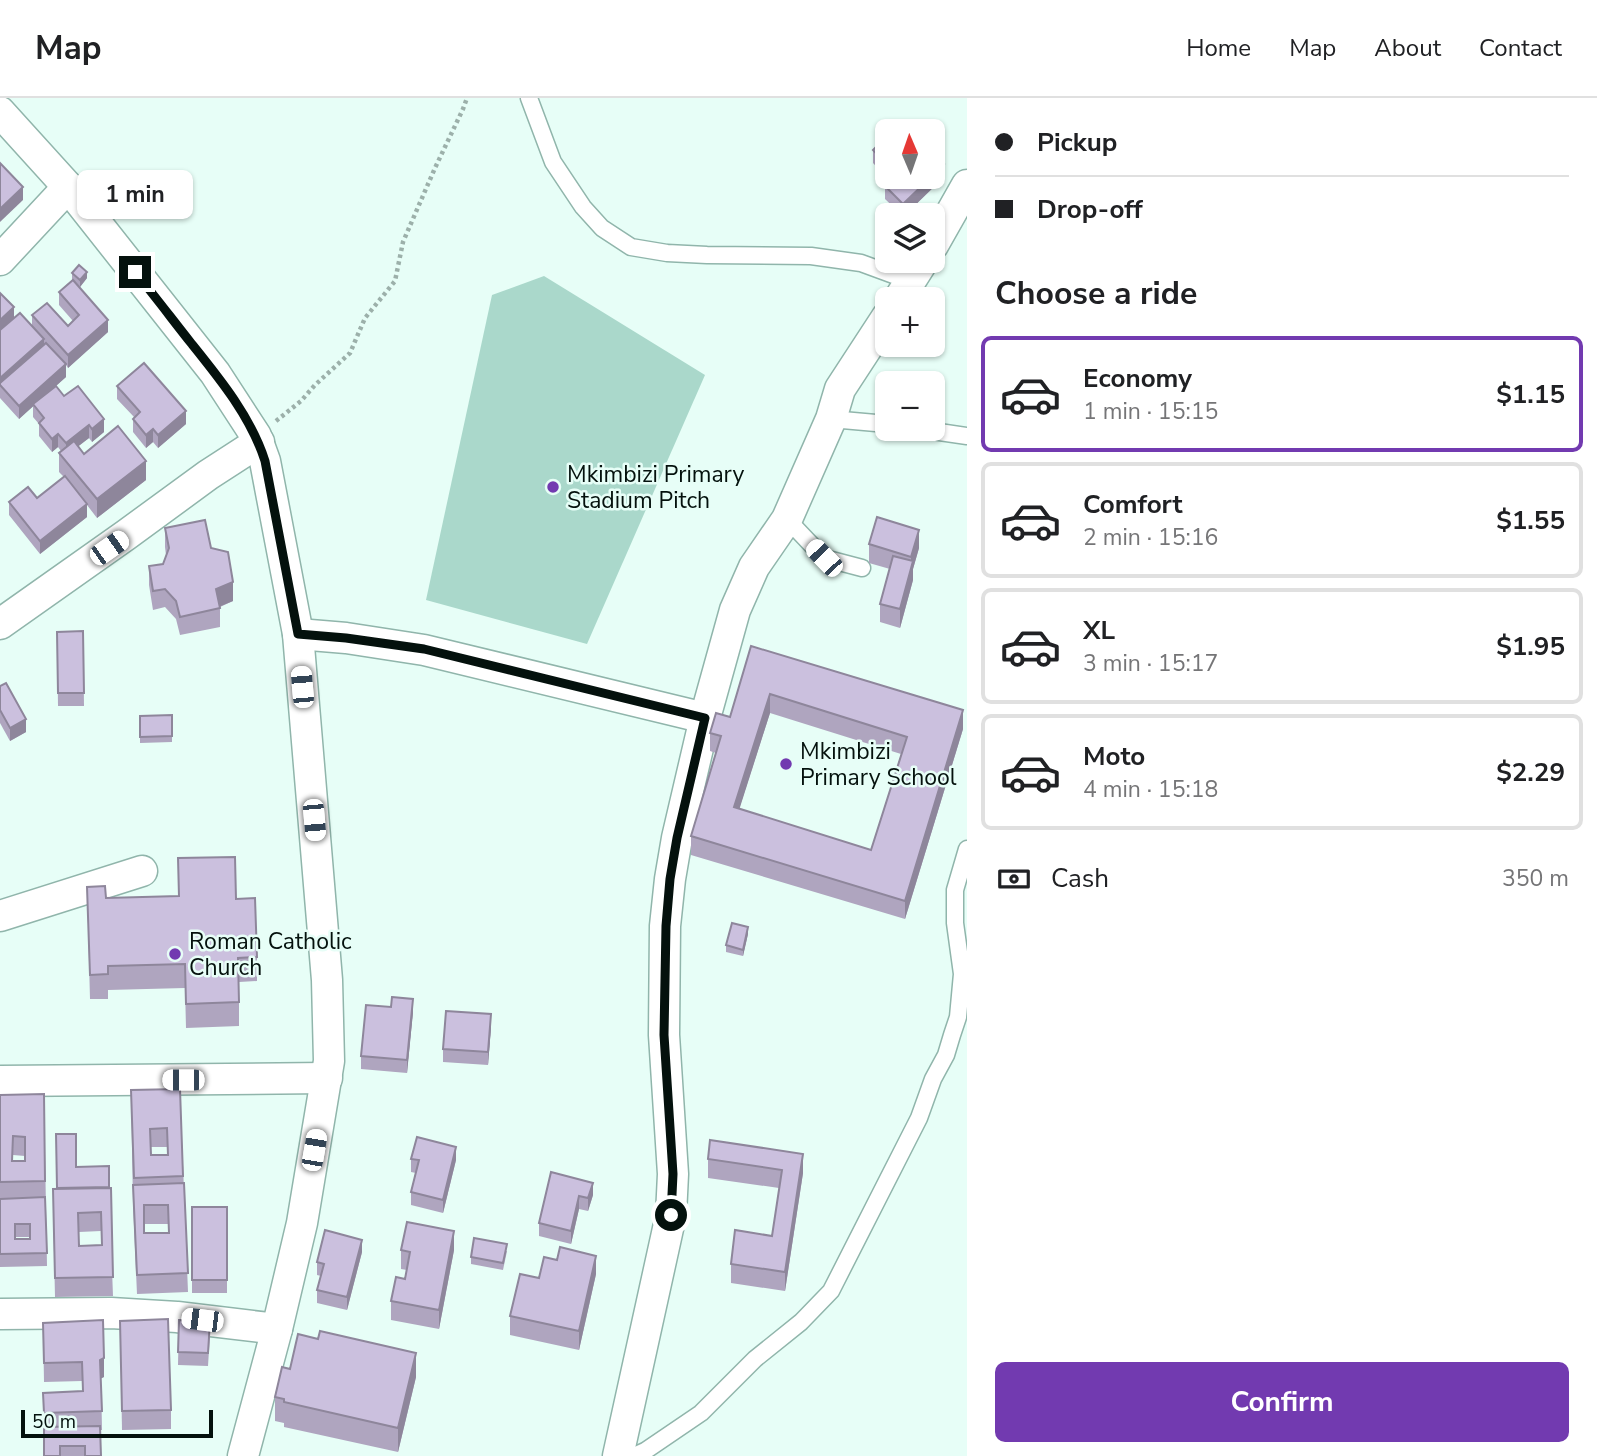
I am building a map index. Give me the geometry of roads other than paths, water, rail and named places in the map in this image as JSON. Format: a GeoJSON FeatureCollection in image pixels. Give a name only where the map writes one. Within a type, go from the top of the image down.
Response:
{"type":"FeatureCollection","features":[{"type":"Feature","properties":{"kind":"street"},"geometry":{"type":"LineString","coordinates":[[0,112],[68,187],[215,373],[257,439],[265,461],[298,634],[327,980],[329,1061],[302,1223],[243,1456]]}},
{"type":"Feature","properties":{"kind":"street"},"geometry":{"type":"LineString","coordinates":[[945,224],[967,185]]}},
{"type":"Feature","properties":{"kind":"street"},"geometry":{"type":"LineString","coordinates":[[0,260],[68,187]]}},
{"type":"Feature","properties":{"kind":"street"},"geometry":{"type":"LineString","coordinates":[[618,1456],[671,1215],[673,1174],[664,1035],[666,926],[677,838],[705,718],[735,610],[754,567],[787,519],[831,419],[840,389],[875,335]]}},
{"type":"Feature","properties":{"kind":"street"},"geometry":{"type":"LineString","coordinates":[[0,624],[257,439]]}},
{"type":"Feature","properties":{"kind":"street"},"geometry":{"type":"LineString","coordinates":[[298,634],[424,649],[705,718]]}},
{"type":"Feature","properties":{"kind":"street"},"geometry":{"type":"LineString","coordinates":[[0,916],[142,871]]}},
{"type":"Feature","properties":{"kind":"street"},"geometry":{"type":"LineString","coordinates":[[0,1082],[327,1078]]}},
{"type":"Feature","properties":{"kind":"street"},"geometry":{"type":"LineString","coordinates":[[0,1314],[111,1313],[177,1317],[277,1329]]}},
{"type":"Feature","properties":{"kind":"lane"},"geometry":{"type":"LineString","coordinates":[[529,98],[554,162],[583,207],[602,228],[631,247],[694,255],[811,256],[861,263],[911,280]]}},
{"type":"Feature","properties":{"kind":"lane"},"geometry":{"type":"LineString","coordinates":[[831,419],[875,423]]}},
{"type":"Feature","properties":{"kind":"lane"},"geometry":{"type":"LineString","coordinates":[[945,433],[967,436]]}},
{"type":"Feature","properties":{"kind":"lane"},"geometry":{"type":"LineString","coordinates":[[787,519],[824,558],[862,568]]}},
{"type":"Feature","properties":{"kind":"lane"},"geometry":{"type":"LineString","coordinates":[[634,1456],[701,1413],[755,1359],[801,1322],[831,1291],[838,1279],[919,1118],[933,1079],[946,1055],[958,1017],[962,974],[955,923],[955,890],[967,849]]}},
{"type":"Feature","properties":{"kind":"place","name":"Mkimbizi Primary Stadium Pitch"},"geometry":{"type":"Point","coordinates":[553,487]}},
{"type":"Feature","properties":{"kind":"place","name":"Mkimbizi Primary School"},"geometry":{"type":"Point","coordinates":[786,764]}},
{"type":"Feature","properties":{"kind":"place","name":"Roman Catholic Church"},"geometry":{"type":"Point","coordinates":[175,954]}}]}
